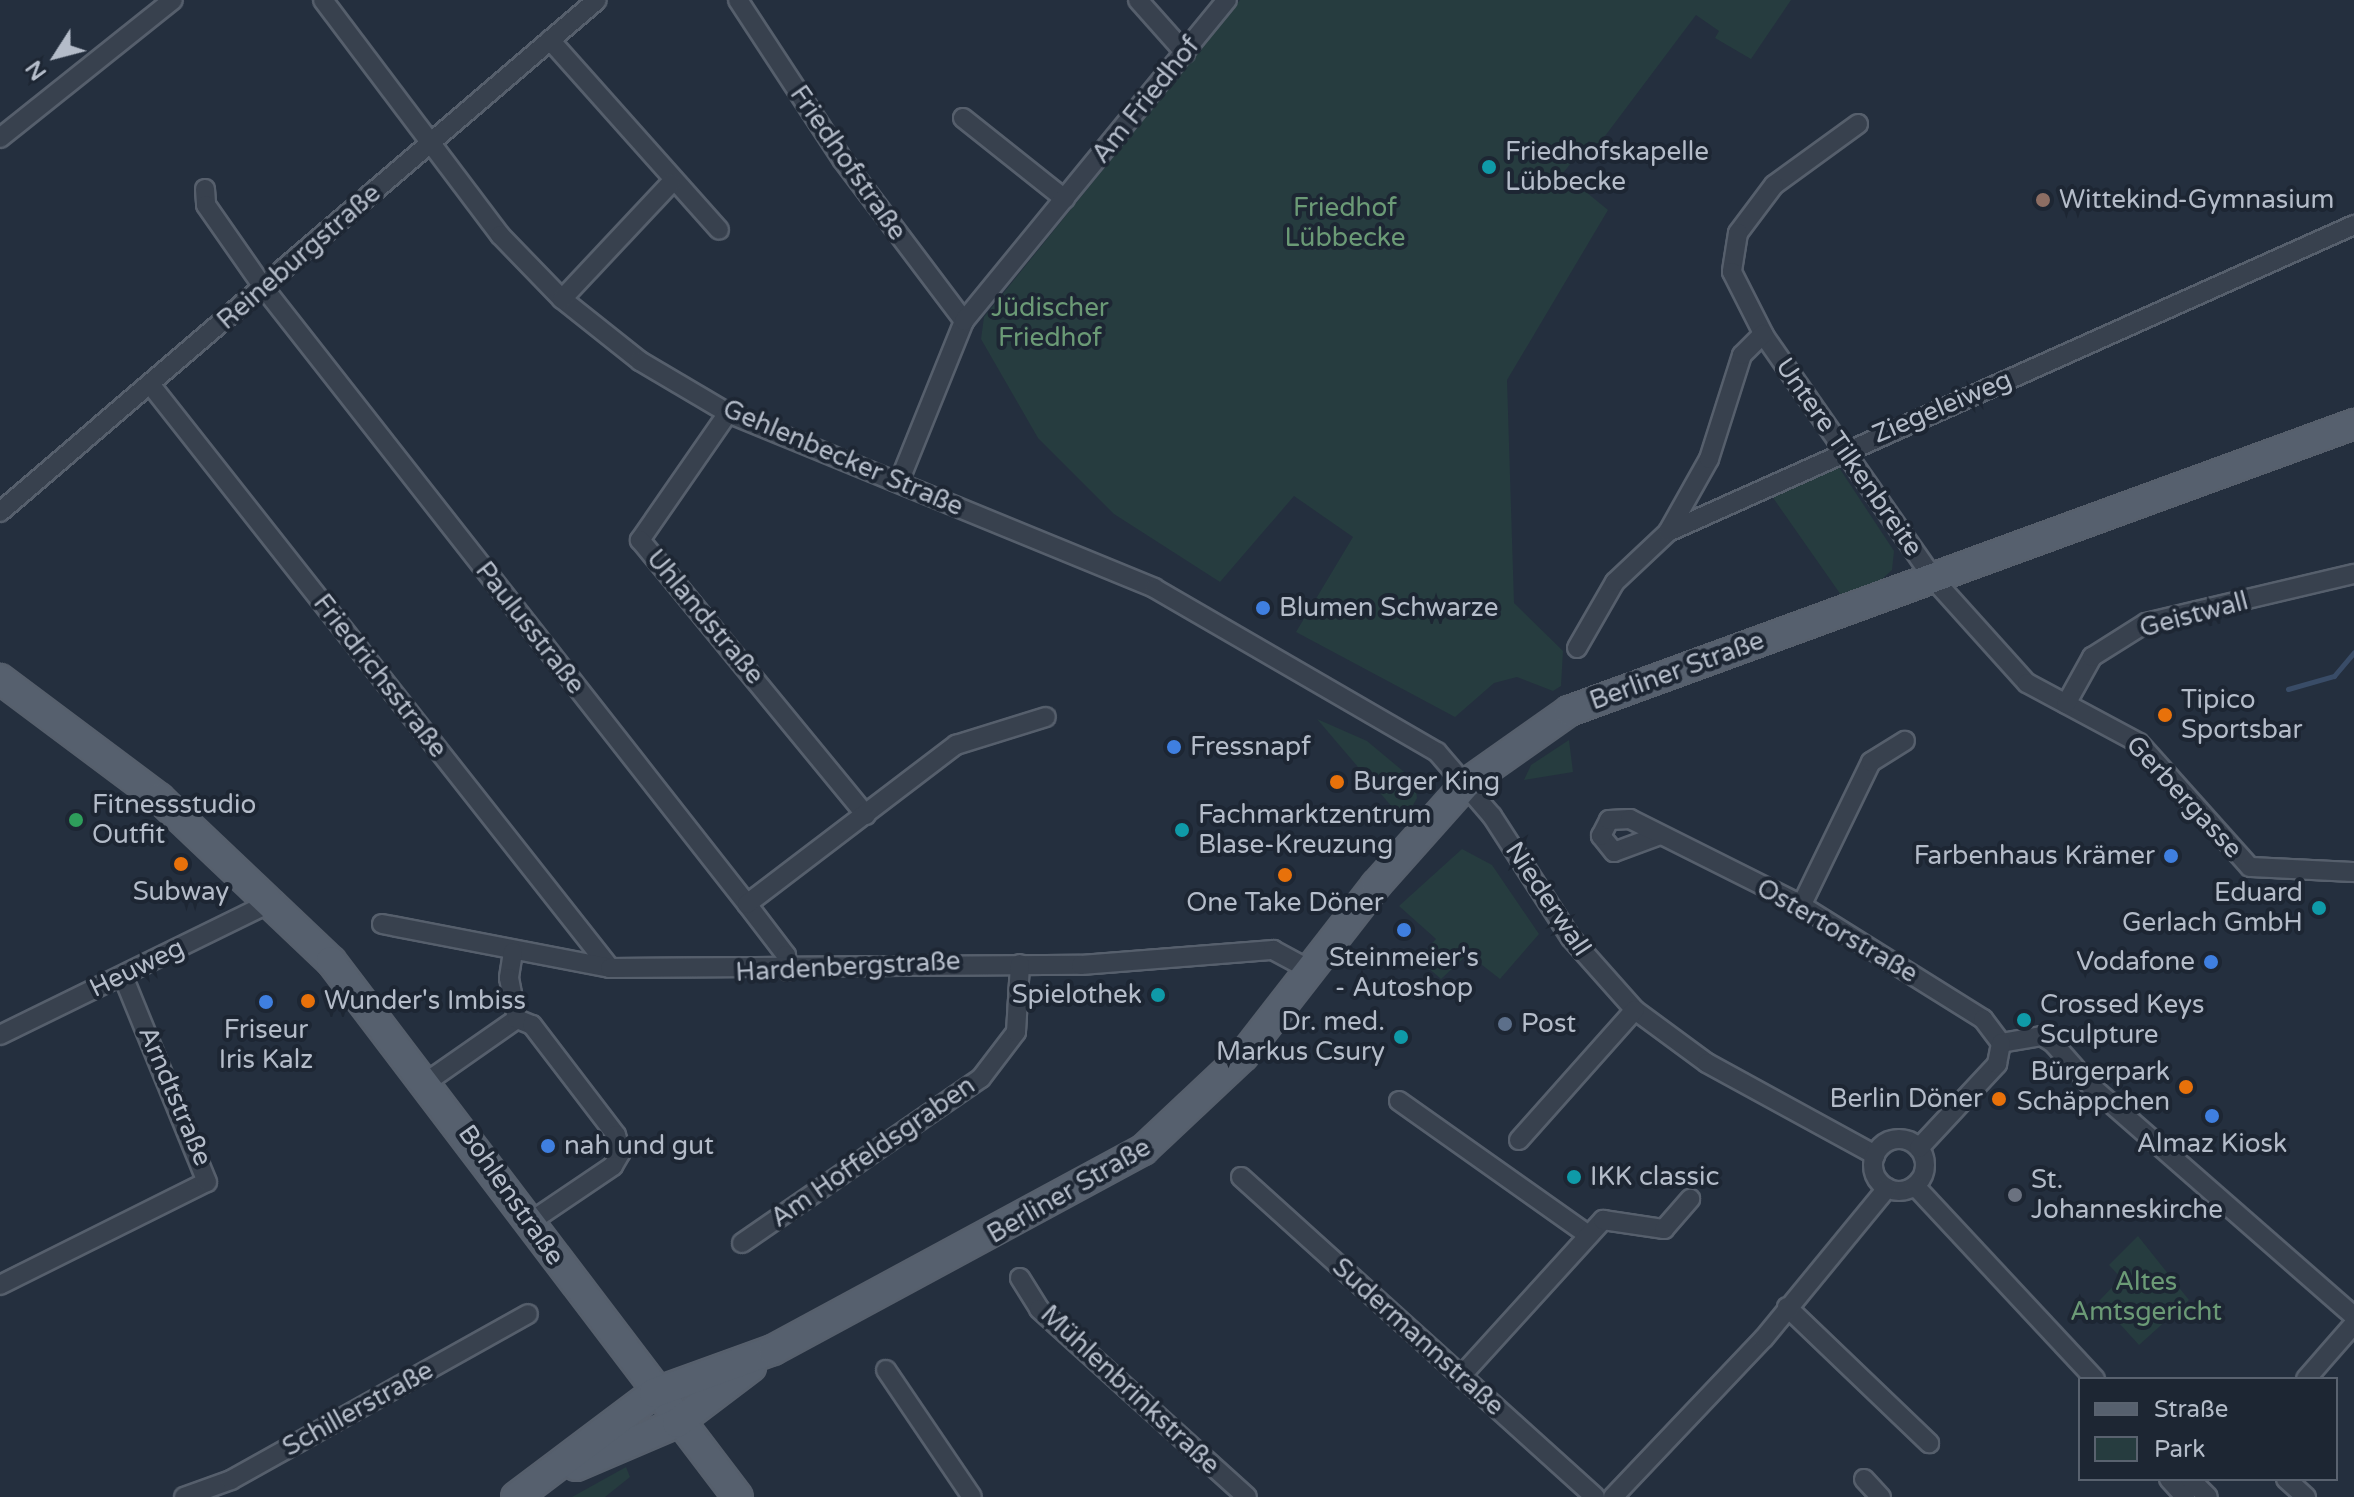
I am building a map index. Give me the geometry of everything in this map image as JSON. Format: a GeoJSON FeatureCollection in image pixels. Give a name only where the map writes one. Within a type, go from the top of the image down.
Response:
{"type":"FeatureCollection","features":[{"type":"Feature","properties":{"kind":"main road","name":"Berliner Straße"},"geometry":{"type":"LineString","coordinates":[[516,1497],[556,1473],[654,1393],[773,1350],[1143,1150],[1243,1056],[1467,783],[1569,711],[1644,678],[1935,581],[2354,424]]}},
{"type":"Feature","properties":{"kind":"main road","name":"Bohlenstraße"},"geometry":{"type":"LineString","coordinates":[[0,679],[159,798],[274,901],[428,1081],[654,1393],[738,1497]]}},
{"type":"Feature","properties":{"kind":"main road","name":"Berliner Straße"},"geometry":{"type":"LineString","coordinates":[[556,1473],[677,1423],[773,1350]]}},
{"type":"Feature","properties":{"kind":"street"},"geometry":{"type":"LineString","coordinates":[[0,138],[173,0]]}},
{"type":"Feature","properties":{"kind":"street","name":"Reineburgstraße"},"geometry":{"type":"LineString","coordinates":[[0,512],[597,0]]}},
{"type":"Feature","properties":{"kind":"street","name":"Friedhofstraße"},"geometry":{"type":"LineString","coordinates":[[738,0],[842,159],[964,321]]}},
{"type":"Feature","properties":{"kind":"street"},"geometry":{"type":"LineString","coordinates":[[1138,0],[1185,53]]}},
{"type":"Feature","properties":{"kind":"street","name":"Am Friedhof"},"geometry":{"type":"LineString","coordinates":[[899,482],[964,321],[1227,0]]}},
{"type":"Feature","properties":{"kind":"street","name":"Gehlenbecker Straße"},"geometry":{"type":"LineString","coordinates":[[332,4],[430,144],[500,235],[562,299],[640,361],[728,413],[1167,595],[1361,704],[1437,752],[1467,783]]}},
{"type":"Feature","properties":{"kind":"street"},"geometry":{"type":"LineString","coordinates":[[550,40],[671,183],[719,230]]}},
{"type":"Feature","properties":{"kind":"street"},"geometry":{"type":"LineString","coordinates":[[963,118],[1065,199]]}},
{"type":"Feature","properties":{"kind":"street","name":"Untere Tilkenbreite"},"geometry":{"type":"LineString","coordinates":[[1858,124],[1774,185],[1738,233],[1732,272],[1763,334],[1846,447],[1935,581]]}},
{"type":"Feature","properties":{"kind":"street"},"geometry":{"type":"LineString","coordinates":[[562,299],[671,183]]}},
{"type":"Feature","properties":{"kind":"street","name":"Paulusstraße"},"geometry":{"type":"LineString","coordinates":[[205,189],[206,205],[264,288],[747,904],[786,955],[788,971]]}},
{"type":"Feature","properties":{"kind":"street","name":"Ziegeleiweg"},"geometry":{"type":"LineString","coordinates":[[1577,648],[1615,582],[1668,532],[1846,447],[2354,225]]}},
{"type":"Feature","properties":{"kind":"street"},"geometry":{"type":"LineString","coordinates":[[1668,532],[1709,459],[1742,355],[1763,334]]}},
{"type":"Feature","properties":{"kind":"street","name":"Friedrichsstraße"},"geometry":{"type":"LineString","coordinates":[[150,384],[610,968]]}},
{"type":"Feature","properties":{"kind":"street","name":"Uhlandstraße"},"geometry":{"type":"LineString","coordinates":[[728,413],[640,540],[866,815]]}},
{"type":"Feature","properties":{"kind":"street","name":"Geistwall"},"geometry":{"type":"LineString","coordinates":[[2066,704],[2092,657],[2146,623],[2354,574]]}},
{"type":"Feature","properties":{"kind":"street","name":"Gerbergasse"},"geometry":{"type":"LineString","coordinates":[[1935,581],[2027,683],[2119,728],[2159,763],[2250,867],[2354,872]]}},
{"type":"Feature","properties":{"kind":"street"},"geometry":{"type":"LineString","coordinates":[[747,904],[956,745],[1046,717]]}},
{"type":"Feature","properties":{"kind":"street"},"geometry":{"type":"LineString","coordinates":[[1801,906],[1871,762],[1905,741]]}},
{"type":"Feature","properties":{"kind":"street","name":"Niederwall"},"geometry":{"type":"LineString","coordinates":[[1467,783],[1571,938],[1635,1010],[1707,1063],[1875,1155]]}},
{"type":"Feature","properties":{"kind":"street","name":"Ostertorstraße"},"geometry":{"type":"LineString","coordinates":[[1660,835],[1801,906],[1983,1019],[2001,1043]]}},
{"type":"Feature","properties":{"kind":"street","name":"Heuweg"},"geometry":{"type":"LineString","coordinates":[[0,1035],[274,901]]}},
{"type":"Feature","properties":{"kind":"street","name":"Hardenbergstraße"},"geometry":{"type":"LineString","coordinates":[[382,924],[513,952],[610,968],[788,971],[1020,964],[1273,950],[1312,971]]}},
{"type":"Feature","properties":{"kind":"street"},"geometry":{"type":"LineString","coordinates":[[513,952],[509,978],[517,1019]]}},
{"type":"Feature","properties":{"kind":"street","name":"Am Hoffeldsgraben"},"geometry":{"type":"LineString","coordinates":[[742,1243],[981,1078],[1016,1032],[1020,964]]}},
{"type":"Feature","properties":{"kind":"street","name":"Arndtstraße"},"geometry":{"type":"LineString","coordinates":[[0,1285],[207,1182],[123,976]]}},
{"type":"Feature","properties":{"kind":"street"},"geometry":{"type":"LineString","coordinates":[[1519,1140],[1635,1010]]}},
{"type":"Feature","properties":{"kind":"street"},"geometry":{"type":"LineString","coordinates":[[428,1081],[517,1019]]}},
{"type":"Feature","properties":{"kind":"street"},"geometry":{"type":"LineString","coordinates":[[517,1019],[532,1025],[616,1135],[621,1152],[613,1166],[530,1222]]}},
{"type":"Feature","properties":{"kind":"street"},"geometry":{"type":"LineString","coordinates":[[1919,1148],[1997,1064],[2001,1043],[2042,1036],[2053,1043],[2091,1086],[2354,1316]]}},
{"type":"Feature","properties":{"kind":"street"},"geometry":{"type":"LineString","coordinates":[[1399,1101],[1587,1234]]}},
{"type":"Feature","properties":{"kind":"street"},"geometry":{"type":"LineString","coordinates":[[1887,1188],[1874,1173],[1875,1155],[1896,1139],[1919,1148]]}},
{"type":"Feature","properties":{"kind":"street"},"geometry":{"type":"LineString","coordinates":[[1915,1186],[1925,1171],[1919,1148]]}},
{"type":"Feature","properties":{"kind":"street","name":"Sudermannstraße"},"geometry":{"type":"LineString","coordinates":[[1241,1177],[1595,1497]]}},
{"type":"Feature","properties":{"kind":"street"},"geometry":{"type":"LineString","coordinates":[[1613,1497],[1787,1307],[1887,1188],[1915,1186]]}},
{"type":"Feature","properties":{"kind":"street"},"geometry":{"type":"LineString","coordinates":[[1915,1186],[2093,1377]]}},
{"type":"Feature","properties":{"kind":"street"},"geometry":{"type":"LineString","coordinates":[[1462,1375],[1587,1234],[1616,1216],[1664,1229],[1690,1199]]}},
{"type":"Feature","properties":{"kind":"street","name":"Mühlenbrinkstraße"},"geometry":{"type":"LineString","coordinates":[[1020,1278],[1039,1309],[1247,1497]]}},
{"type":"Feature","properties":{"kind":"street"},"geometry":{"type":"LineString","coordinates":[[1787,1307],[1929,1443]]}},
{"type":"Feature","properties":{"kind":"street","name":"Schillerstraße"},"geometry":{"type":"LineString","coordinates":[[184,1497],[231,1480],[528,1314]]}},
{"type":"Feature","properties":{"kind":"street"},"geometry":{"type":"LineString","coordinates":[[2308,1377],[2354,1324]]}},
{"type":"Feature","properties":{"kind":"street"},"geometry":{"type":"LineString","coordinates":[[886,1370],[972,1497]]}},
{"type":"Feature","properties":{"kind":"street"},"geometry":{"type":"LineString","coordinates":[[1864,1479],[1881,1497]]}},
{"type":"Feature","properties":{"kind":"street"},"geometry":{"type":"LineString","coordinates":[[2174,1481],[2195,1490],[2213,1481]]}},
{"type":"Feature","properties":{"kind":"street"},"geometry":{"type":"LineString","coordinates":[[2288,1481],[2306,1497]]}},
{"type":"Feature","properties":{"kind":"green space","name":"Friedhof Lübbecke"},"geometry":{"type":"Polygon","coordinates":[[[1240,0],[1791,0],[1751,59],[1715,38],[1719,31],[1696,15],[1596,148],[1589,141],[1563,173],[1608,210],[1507,380],[1514,603],[1563,651],[1561,686],[1553,691],[1517,677],[1494,683],[1455,717],[1296,632],[1353,537],[1294,496],[1220,582],[1114,514],[1038,438],[981,339],[984,317],[1240,0]]]}},
{"type":"Feature","properties":{"kind":"green space"},"geometry":{"type":"Polygon","coordinates":[[[1829,463],[1838,466],[1894,551],[1892,570],[1881,580],[1841,595],[1769,492],[1829,463]]]}},
{"type":"Feature","properties":{"kind":"green space"},"geometry":{"type":"Polygon","coordinates":[[[1317,719],[1367,741],[1415,781],[1417,798],[1404,821],[1317,719]]]}},
{"type":"Feature","properties":{"kind":"green space"},"geometry":{"type":"Polygon","coordinates":[[[1569,740],[1573,772],[1524,780],[1531,765],[1569,740]]]}},
{"type":"Feature","properties":{"kind":"green space"},"geometry":{"type":"Polygon","coordinates":[[[1462,849],[1492,865],[1539,934],[1500,979],[1468,954],[1441,979],[1418,959],[1436,939],[1399,906],[1462,849]]]}},
{"type":"Feature","properties":{"kind":"green space","name":"Altes Amtsgericht"},"geometry":{"type":"Polygon","coordinates":[[[2138,1236],[2189,1300],[2139,1345],[2099,1301],[2121,1278],[2109,1265],[2138,1236]]]}},
{"type":"Feature","properties":{"kind":"green space"},"geometry":{"type":"Polygon","coordinates":[[[626,1467],[630,1477],[605,1497],[572,1497],[626,1467]]]}},
{"type":"Feature","properties":{"kind":"waterway"},"geometry":{"type":"LineString","coordinates":[[2288,689],[2334,676],[2354,652]]}},
{"type":"Feature","properties":{"kind":"place","name":"Friedhofskapelle Lübbecke"},"geometry":{"type":"Point","coordinates":[1489,167]}},
{"type":"Feature","properties":{"kind":"place","name":"Wittekind-Gymnasium"},"geometry":{"type":"Point","coordinates":[2043,200]}},
{"type":"Feature","properties":{"kind":"place","name":"Blumen Schwarze"},"geometry":{"type":"Point","coordinates":[1263,608]}},
{"type":"Feature","properties":{"kind":"place","name":"Tipico Sportsbar"},"geometry":{"type":"Point","coordinates":[2165,715]}},
{"type":"Feature","properties":{"kind":"place","name":"Fressnapf"},"geometry":{"type":"Point","coordinates":[1174,747]}},
{"type":"Feature","properties":{"kind":"place","name":"Burger King"},"geometry":{"type":"Point","coordinates":[1337,782]}},
{"type":"Feature","properties":{"kind":"place","name":"Fitnessstudio Outfit"},"geometry":{"type":"Point","coordinates":[76,820]}},
{"type":"Feature","properties":{"kind":"place","name":"Fachmarktzentrum Blase-Kreuzung"},"geometry":{"type":"Point","coordinates":[1182,830]}},
{"type":"Feature","properties":{"kind":"place","name":"Farbenhaus Krämer"},"geometry":{"type":"Point","coordinates":[2171,856]}},
{"type":"Feature","properties":{"kind":"place","name":"Subway"},"geometry":{"type":"Point","coordinates":[181,864]}},
{"type":"Feature","properties":{"kind":"place","name":"One Take Döner"},"geometry":{"type":"Point","coordinates":[1285,875]}},
{"type":"Feature","properties":{"kind":"place","name":"Eduard Gerlach GmbH"},"geometry":{"type":"Point","coordinates":[2319,908]}},
{"type":"Feature","properties":{"kind":"place","name":"Steinmeier's - Autoshop"},"geometry":{"type":"Point","coordinates":[1404,930]}},
{"type":"Feature","properties":{"kind":"place","name":"Vodafone"},"geometry":{"type":"Point","coordinates":[2211,962]}},
{"type":"Feature","properties":{"kind":"place","name":"Spielothek"},"geometry":{"type":"Point","coordinates":[1158,995]}},
{"type":"Feature","properties":{"kind":"place","name":"Wunder's Imbiss"},"geometry":{"type":"Point","coordinates":[308,1001]}},
{"type":"Feature","properties":{"kind":"place","name":"Friseur Iris Kalz"},"geometry":{"type":"Point","coordinates":[266,1002]}},
{"type":"Feature","properties":{"kind":"place","name":"Crossed Keys Sculpture"},"geometry":{"type":"Point","coordinates":[2024,1020]}},
{"type":"Feature","properties":{"kind":"place","name":"Post"},"geometry":{"type":"Point","coordinates":[1505,1024]}},
{"type":"Feature","properties":{"kind":"place","name":"Dr. med. Markus Csury"},"geometry":{"type":"Point","coordinates":[1401,1037]}},
{"type":"Feature","properties":{"kind":"place","name":"Bürgerpark Schäppchen"},"geometry":{"type":"Point","coordinates":[2186,1087]}},
{"type":"Feature","properties":{"kind":"place","name":"Berlin Döner"},"geometry":{"type":"Point","coordinates":[1999,1099]}},
{"type":"Feature","properties":{"kind":"place","name":"Almaz Kiosk"},"geometry":{"type":"Point","coordinates":[2212,1116]}},
{"type":"Feature","properties":{"kind":"place","name":"nah und gut"},"geometry":{"type":"Point","coordinates":[548,1146]}},
{"type":"Feature","properties":{"kind":"place","name":"IKK classic"},"geometry":{"type":"Point","coordinates":[1574,1177]}},
{"type":"Feature","properties":{"kind":"place","name":"St. Johanneskirche"},"geometry":{"type":"Point","coordinates":[2015,1195]}},
{"type":"Feature","properties":{"kind":"park label","name":"Jüdischer Friedhof"},"geometry":{"type":"Point","coordinates":[1050,323]}}]}
